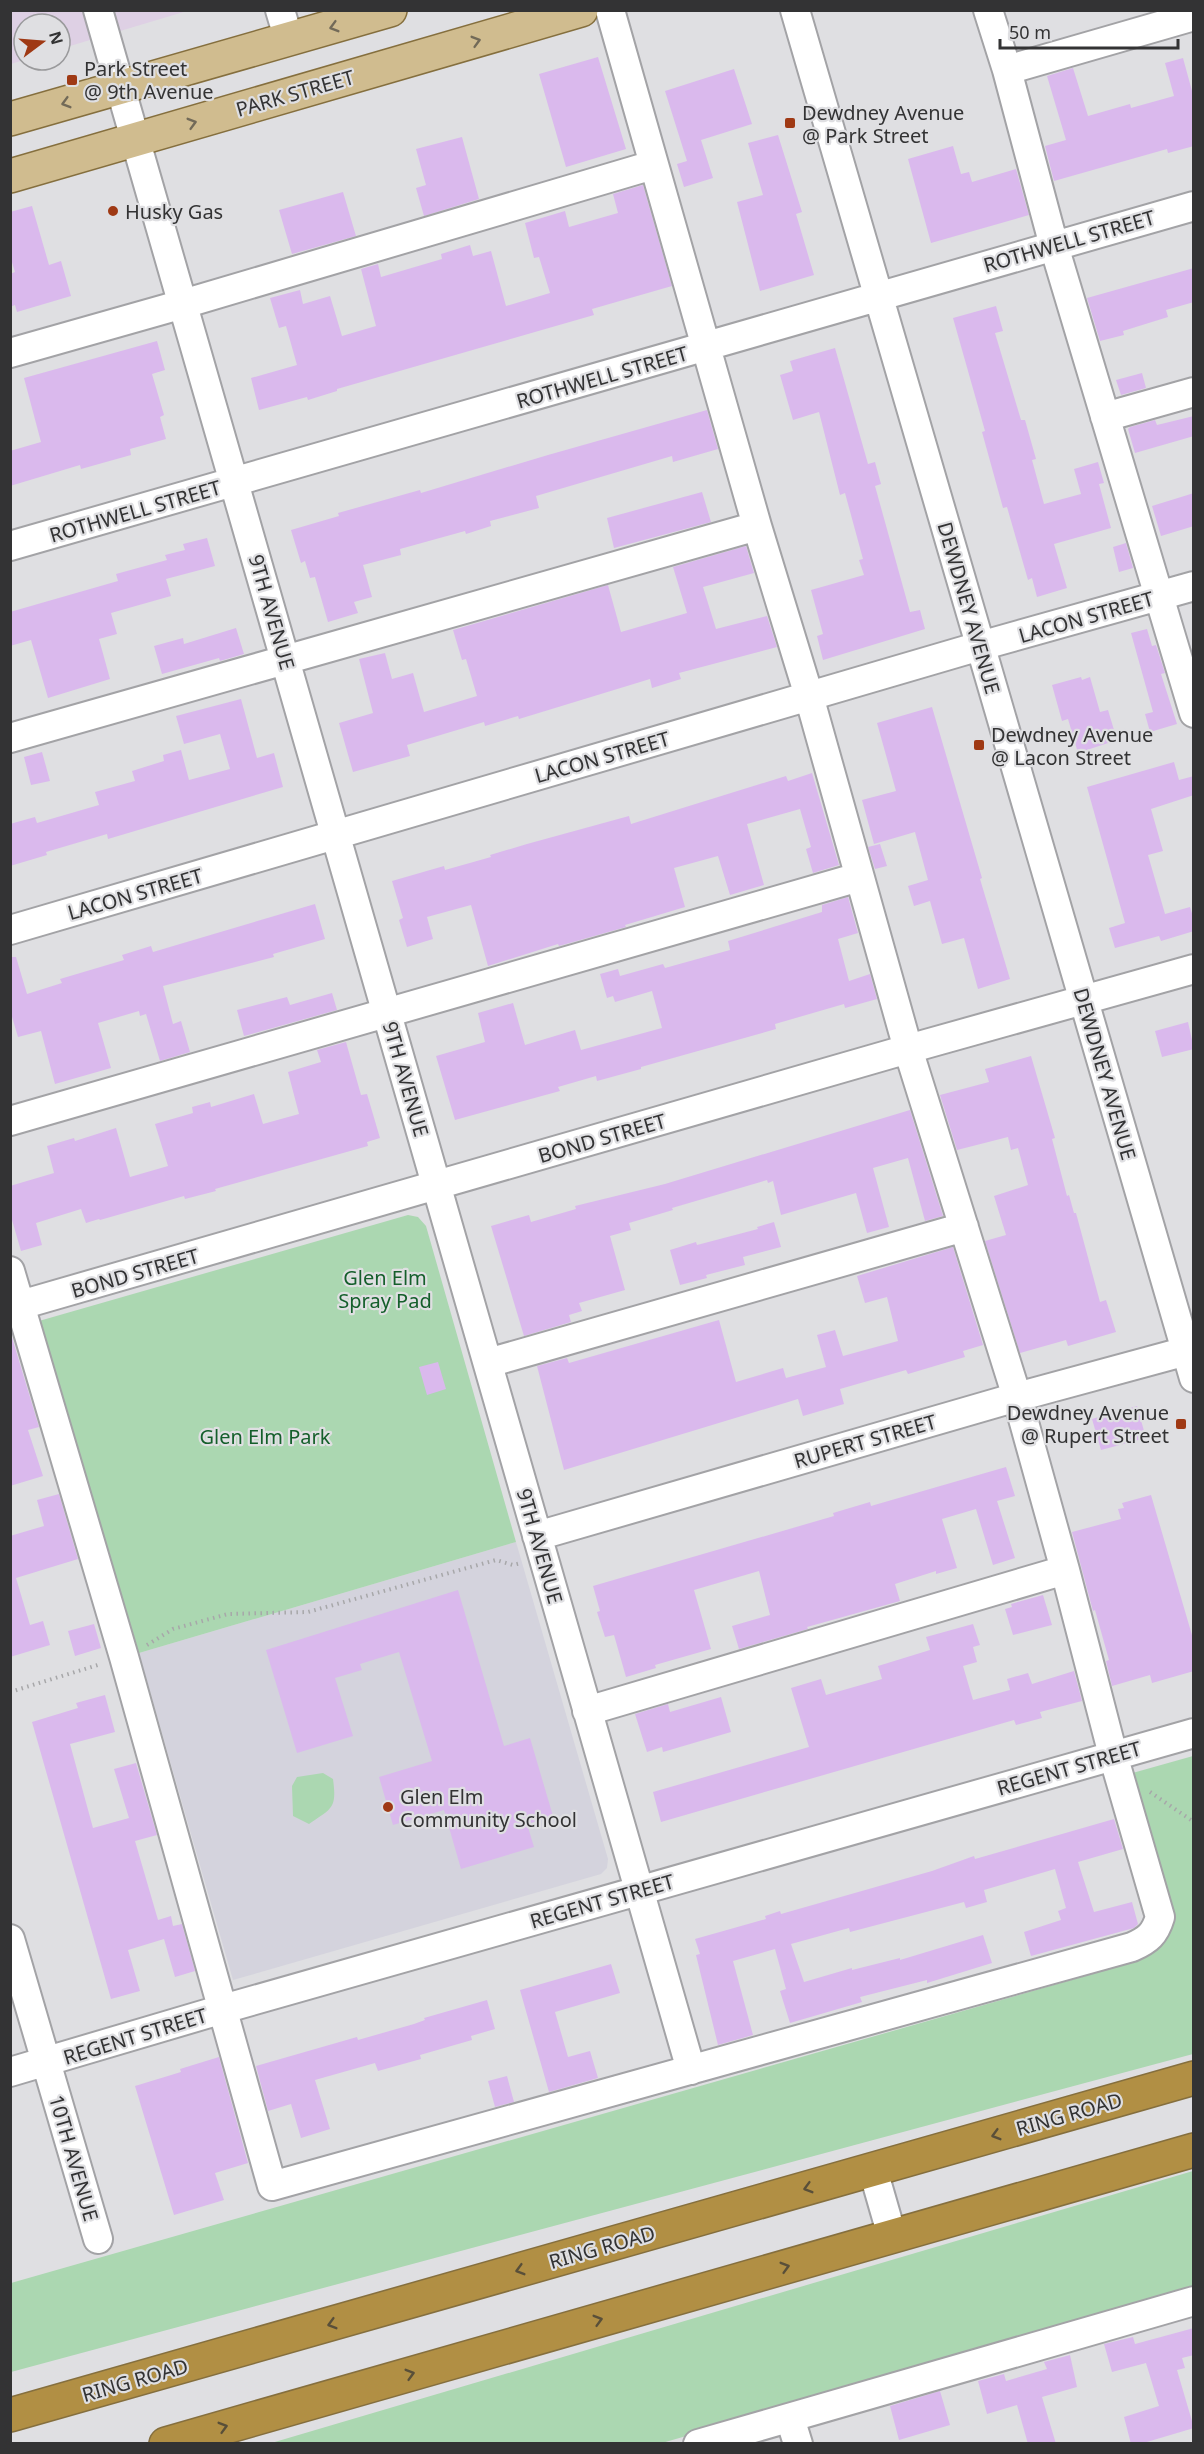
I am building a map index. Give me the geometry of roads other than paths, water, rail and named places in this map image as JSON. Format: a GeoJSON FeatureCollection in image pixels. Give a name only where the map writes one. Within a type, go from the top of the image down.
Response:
{"type":"FeatureCollection","features":[{"type":"Feature","properties":{"kind":"highway","name":"RING ROAD"},"geometry":{"type":"LineString","coordinates":[[10,2415],[1194,2078]]}},
{"type":"Feature","properties":{"kind":"highway"},"geometry":{"type":"LineString","coordinates":[[166,2444],[1194,2150]]}},
{"type":"Feature","properties":{"kind":"main road"},"geometry":{"type":"LineString","coordinates":[[10,119],[121,87],[284,25],[390,10]]}},
{"type":"Feature","properties":{"kind":"main road","name":"PARK STREET"},"geometry":{"type":"LineString","coordinates":[[10,176],[580,10]]}},
{"type":"Feature","properties":{"kind":"street","name":"9TH AVENUE"},"geometry":{"type":"LineString","coordinates":[[98,10],[691,2070]]}},
{"type":"Feature","properties":{"kind":"street"},"geometry":{"type":"LineString","coordinates":[[10,1270],[15,1307],[123,1657],[272,2186],[1132,1947],[1147,1940],[1156,1931],[1160,1917],[1115,1763],[1017,1397],[908,1049],[809,696],[652,165],[610,10]]}},
{"type":"Feature","properties":{"kind":"street","name":"DEWDNEY AVENUE"},"geometry":{"type":"LineString","coordinates":[[795,10],[1083,1000],[1191,1359]]}},
{"type":"Feature","properties":{"kind":"street"},"geometry":{"type":"LineString","coordinates":[[988,10],[1007,70],[1054,246],[1194,713]]}},
{"type":"Feature","properties":{"kind":"street"},"geometry":{"type":"LineString","coordinates":[[1007,70],[1194,16]]}},
{"type":"Feature","properties":{"kind":"street"},"geometry":{"type":"LineString","coordinates":[[10,353],[652,165]]}},
{"type":"Feature","properties":{"kind":"street","name":"ROTHWELL STREET"},"geometry":{"type":"LineString","coordinates":[[10,546],[1194,206]]}},
{"type":"Feature","properties":{"kind":"street"},"geometry":{"type":"LineString","coordinates":[[1105,417],[1194,392]]}},
{"type":"Feature","properties":{"kind":"street"},"geometry":{"type":"LineString","coordinates":[[10,738],[757,526]]}},
{"type":"Feature","properties":{"kind":"street","name":"LACON STREET"},"geometry":{"type":"LineString","coordinates":[[10,930],[980,646],[1194,586]]}},
{"type":"Feature","properties":{"kind":"street"},"geometry":{"type":"LineString","coordinates":[[10,1121],[859,877]]}},
{"type":"Feature","properties":{"kind":"street","name":"BOND STREET"},"geometry":{"type":"LineString","coordinates":[[15,1307],[437,1187],[908,1049],[1194,969]]}},
{"type":"Feature","properties":{"kind":"street"},"geometry":{"type":"LineString","coordinates":[[488,1364],[964,1227]]}},
{"type":"Feature","properties":{"kind":"street","name":"RUPERT STREET"},"geometry":{"type":"LineString","coordinates":[[540,1546],[1017,1397],[1191,1359]]}},
{"type":"Feature","properties":{"kind":"street"},"geometry":{"type":"LineString","coordinates":[[587,1711],[1065,1570]]}},
{"type":"Feature","properties":{"kind":"street","name":"REGENT STREET"},"geometry":{"type":"LineString","coordinates":[[10,2072],[639,1891],[1115,1763],[1194,1733]]}},
{"type":"Feature","properties":{"kind":"street","name":"10TH AVENUE"},"geometry":{"type":"LineString","coordinates":[[10,1939],[98,2239]]}},
{"type":"Feature","properties":{"kind":"street"},"geometry":{"type":"LineString","coordinates":[[873,2170],[892,2236]]}},
{"type":"Feature","properties":{"kind":"street"},"geometry":{"type":"LineString","coordinates":[[698,2444],[794,2431],[1194,2301]]}},
{"type":"Feature","properties":{"kind":"place","name":"Park Street @ 9th Avenue"},"geometry":{"type":"Point","coordinates":[72,80]}},
{"type":"Feature","properties":{"kind":"place","name":"Dewdney Avenue @ Park Street"},"geometry":{"type":"Point","coordinates":[790,123]}},
{"type":"Feature","properties":{"kind":"place","name":"Husky Gas"},"geometry":{"type":"Point","coordinates":[113,211]}},
{"type":"Feature","properties":{"kind":"place","name":"Dewdney Avenue @ Lacon Street"},"geometry":{"type":"Point","coordinates":[979,745]}},
{"type":"Feature","properties":{"kind":"place","name":"Dewdney Avenue @ Rupert Street"},"geometry":{"type":"Point","coordinates":[1181,1424]}},
{"type":"Feature","properties":{"kind":"place","name":"Glen Elm Community School"},"geometry":{"type":"Point","coordinates":[388,1807]}},
{"type":"Feature","properties":{"kind":"park label","name":"Glen Elm Spray Pad"},"geometry":{"type":"Point","coordinates":[385,1288]}},
{"type":"Feature","properties":{"kind":"park label","name":"Glen Elm Park"},"geometry":{"type":"Point","coordinates":[265,1436]}}]}
